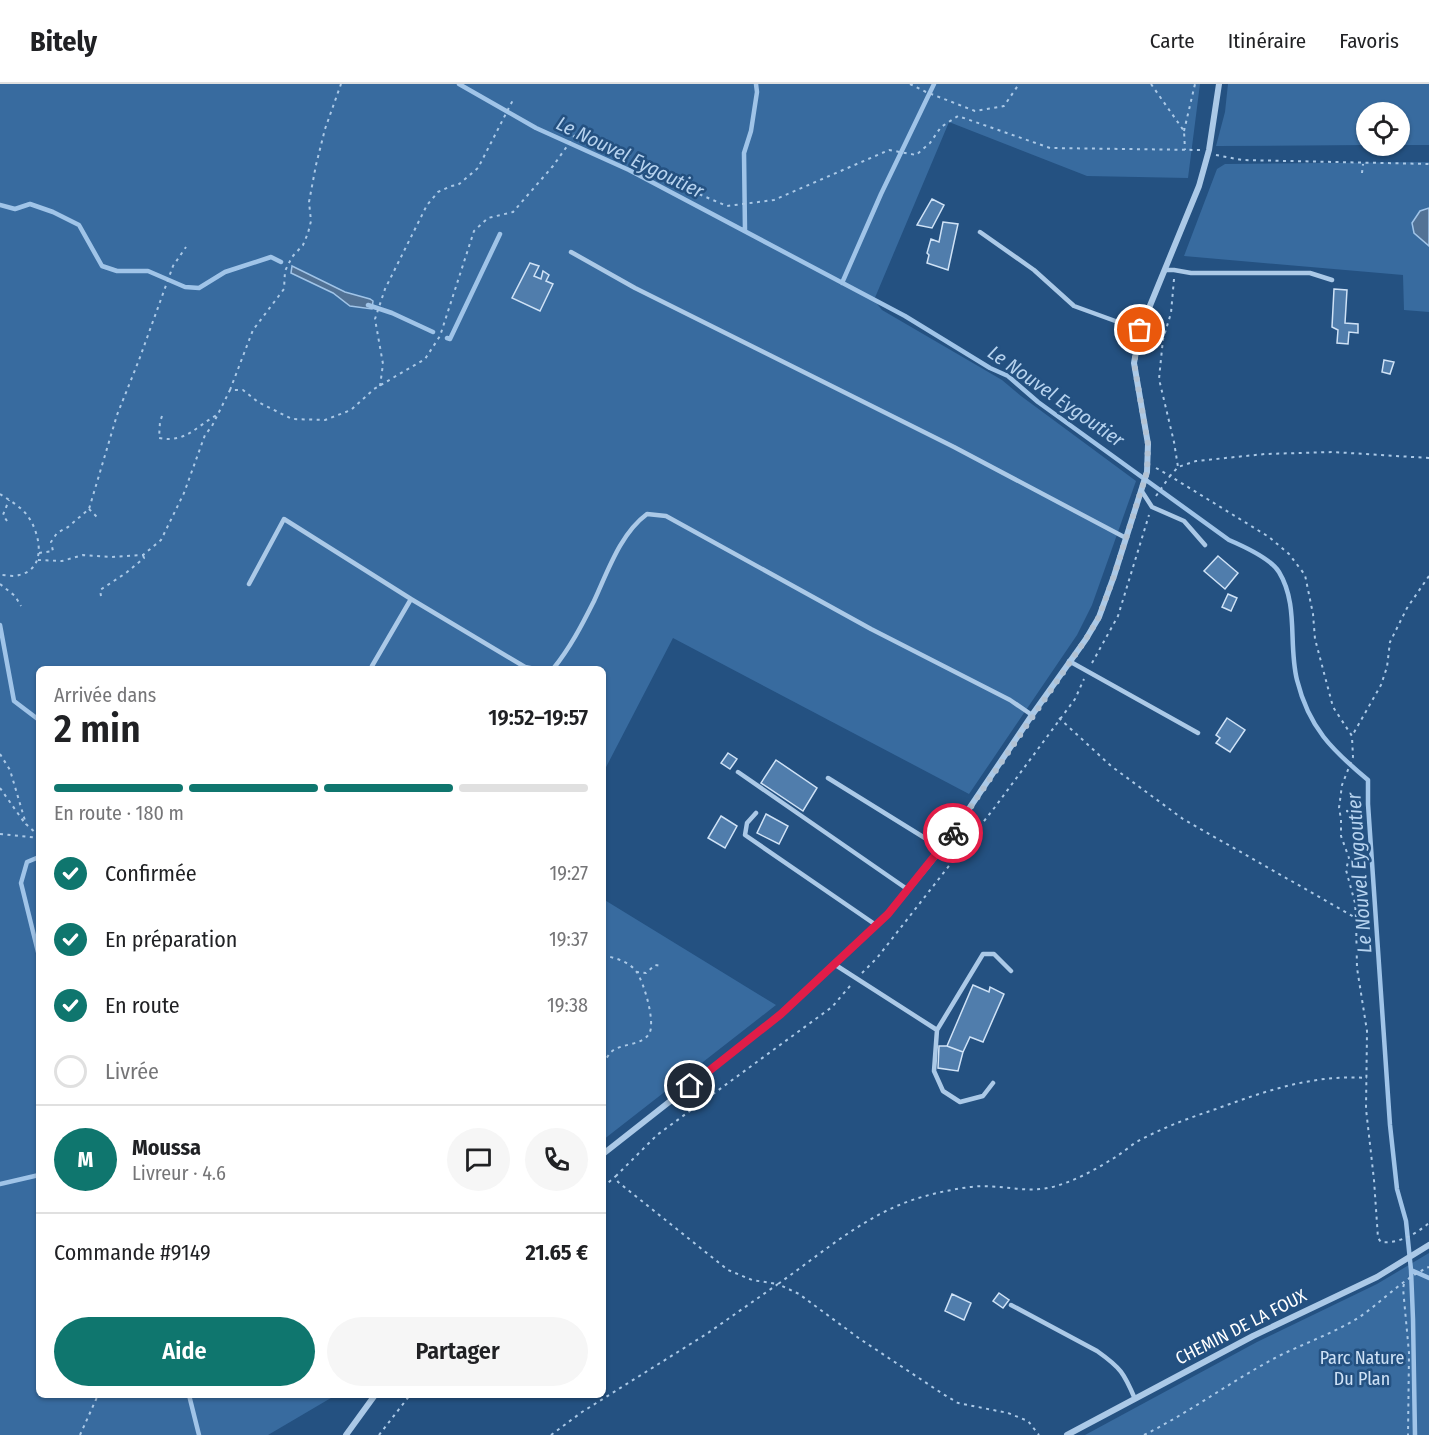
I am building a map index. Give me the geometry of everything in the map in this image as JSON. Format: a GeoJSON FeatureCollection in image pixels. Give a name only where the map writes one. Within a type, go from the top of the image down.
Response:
{"type":"FeatureCollection","features":[{"type":"Feature","properties":{"kind":"street"},"geometry":{"type":"LineString","coordinates":[[606,1152],[781,1014],[888,914],[941,848],[1099,617],[1147,472],[1148,444],[1134,363],[1140,330],[1199,186],[1209,150],[1219,84]]}},
{"type":"Feature","properties":{"kind":"street","name":"CHEMIN DE LA FOUX"},"geometry":{"type":"LineString","coordinates":[[1067,1435],[1222,1352],[1402,1263],[1429,1245]]}},
{"type":"Feature","properties":{"kind":"street"},"geometry":{"type":"LineString","coordinates":[[346,1435],[373,1398]]}},
{"type":"Feature","properties":{"kind":"lane"},"geometry":{"type":"LineString","coordinates":[[980,232],[1034,270],[1074,306],[1140,330]]}},
{"type":"Feature","properties":{"kind":"lane"},"geometry":{"type":"LineString","coordinates":[[571,252],[635,288],[954,447],[1126,538]]}},
{"type":"Feature","properties":{"kind":"lane"},"geometry":{"type":"LineString","coordinates":[[1165,270],[1191,273],[1310,273],[1332,280]]}},
{"type":"Feature","properties":{"kind":"lane"},"geometry":{"type":"LineString","coordinates":[[1141,490],[1152,507],[1184,521],[1205,545]]}},
{"type":"Feature","properties":{"kind":"lane"},"geometry":{"type":"LineString","coordinates":[[555,666],[567,652],[611,561],[634,523],[647,514],[666,516],[871,629],[1010,700],[1032,715]]}},
{"type":"Feature","properties":{"kind":"lane"},"geometry":{"type":"LineString","coordinates":[[249,584],[284,519],[522,666]]}},
{"type":"Feature","properties":{"kind":"lane"},"geometry":{"type":"LineString","coordinates":[[372,666],[411,599]]}},
{"type":"Feature","properties":{"kind":"lane"},"geometry":{"type":"LineString","coordinates":[[1070,661],[1198,733]]}},
{"type":"Feature","properties":{"kind":"lane"},"geometry":{"type":"LineString","coordinates":[[738,772],[908,889]]}},
{"type":"Feature","properties":{"kind":"lane"},"geometry":{"type":"LineString","coordinates":[[828,778],[941,848]]}},
{"type":"Feature","properties":{"kind":"lane"},"geometry":{"type":"LineString","coordinates":[[756,813],[747,823],[745,835],[876,925]]}},
{"type":"Feature","properties":{"kind":"lane"},"geometry":{"type":"LineString","coordinates":[[993,1083],[983,1096],[960,1102],[943,1091],[934,1071],[937,1030],[983,954],[994,954],[1011,971]]}},
{"type":"Feature","properties":{"kind":"lane"},"geometry":{"type":"LineString","coordinates":[[834,964],[937,1030]]}},
{"type":"Feature","properties":{"kind":"lane"},"geometry":{"type":"LineString","coordinates":[[1011,1305],[1098,1351],[1110,1360],[1121,1369],[1136,1399]]}},
{"type":"Feature","properties":{"kind":"path"},"geometry":{"type":"LineString","coordinates":[[38,560],[62,561],[83,555],[111,557],[143,555],[161,540],[184,493],[205,435],[230,390],[254,330],[284,289],[285,271],[292,257],[303,245],[308,233],[311,221],[309,202],[316,165],[325,129],[341,84]]}},
{"type":"Feature","properties":{"kind":"path"},"geometry":{"type":"LineString","coordinates":[[910,84],[975,111],[1004,106],[1018,84]]}},
{"type":"Feature","properties":{"kind":"path"},"geometry":{"type":"LineString","coordinates":[[1151,84],[1184,131]]}},
{"type":"Feature","properties":{"kind":"path"},"geometry":{"type":"LineString","coordinates":[[1185,150],[1184,131],[1195,84]]}},
{"type":"Feature","properties":{"kind":"path"},"geometry":{"type":"LineString","coordinates":[[380,386],[383,364],[375,319],[380,302],[427,205],[438,192],[458,185],[478,168],[514,98]]}},
{"type":"Feature","properties":{"kind":"path"},"geometry":{"type":"LineString","coordinates":[[230,390],[243,390],[258,402],[292,419],[324,420],[351,410],[380,386],[425,359],[440,336],[474,231],[488,218],[513,212],[565,151],[575,135],[591,136],[661,172],[694,192],[727,206],[774,200],[889,150],[916,155],[930,144],[941,128],[958,116],[1050,148],[1209,150],[1219,156],[1242,160],[1429,164]]}},
{"type":"Feature","properties":{"kind":"path"},"geometry":{"type":"LineString","coordinates":[[1362,173],[1363,164]]}},
{"type":"Feature","properties":{"kind":"path"},"geometry":{"type":"LineString","coordinates":[[39,553],[52,551],[51,542],[57,533],[68,527],[88,509],[117,415],[171,272],[186,247]]}},
{"type":"Feature","properties":{"kind":"path"},"geometry":{"type":"LineString","coordinates":[[1174,270],[1172,313],[1163,339],[1159,371],[1178,468]]}},
{"type":"Feature","properties":{"kind":"path"},"geometry":{"type":"LineString","coordinates":[[162,417],[159,438],[170,440],[197,430],[217,415]]}},
{"type":"Feature","properties":{"kind":"path"},"geometry":{"type":"LineString","coordinates":[[606,1185],[657,1135],[832,1007],[877,958],[921,903],[1075,699],[1118,616],[1155,499],[1165,482],[1178,468],[1196,461],[1244,456],[1334,452],[1429,458]]}},
{"type":"Feature","properties":{"kind":"path"},"geometry":{"type":"LineString","coordinates":[[1147,462],[1269,537],[1289,554],[1305,574],[1316,639],[1333,707],[1352,736],[1353,757],[1344,779],[1339,808],[1341,836],[1348,858],[1346,870],[1355,903],[1357,968],[1367,1031],[1366,1110],[1374,1180],[1377,1238],[1381,1242],[1396,1241],[1429,1224]]}},
{"type":"Feature","properties":{"kind":"path"},"geometry":{"type":"LineString","coordinates":[[0,495],[26,513],[34,525],[39,553],[38,560],[31,569],[20,575],[0,575]]}},
{"type":"Feature","properties":{"kind":"path"},"geometry":{"type":"LineString","coordinates":[[7,521],[3,515],[9,500]]}},
{"type":"Feature","properties":{"kind":"path"},"geometry":{"type":"LineString","coordinates":[[88,509],[98,517]]}},
{"type":"Feature","properties":{"kind":"path"},"geometry":{"type":"LineString","coordinates":[[101,596],[100,590],[126,573],[144,558],[143,555]]}},
{"type":"Feature","properties":{"kind":"path"},"geometry":{"type":"LineString","coordinates":[[1352,736],[1381,685],[1387,667],[1390,642],[1407,608],[1429,576]]}},
{"type":"Feature","properties":{"kind":"path"},"geometry":{"type":"LineString","coordinates":[[0,584],[15,596],[21,606]]}},
{"type":"Feature","properties":{"kind":"path"},"geometry":{"type":"LineString","coordinates":[[1059,718],[1111,766],[1183,819],[1356,918]]}},
{"type":"Feature","properties":{"kind":"path"},"geometry":{"type":"LineString","coordinates":[[0,754],[9,770],[26,824]]}},
{"type":"Feature","properties":{"kind":"path"},"geometry":{"type":"LineString","coordinates":[[0,788],[36,834]]}},
{"type":"Feature","properties":{"kind":"path"},"geometry":{"type":"LineString","coordinates":[[0,834],[36,837]]}},
{"type":"Feature","properties":{"kind":"path"},"geometry":{"type":"LineString","coordinates":[[606,956],[615,957],[636,972],[645,973],[655,965],[661,966]]}},
{"type":"Feature","properties":{"kind":"path"},"geometry":{"type":"LineString","coordinates":[[606,1059],[612,1051],[640,1041],[651,1032],[652,1018],[648,1000],[636,972]]}},
{"type":"Feature","properties":{"kind":"path"},"geometry":{"type":"LineString","coordinates":[[606,1397],[708,1333],[879,1215],[904,1203],[928,1195],[973,1186],[1035,1191],[1056,1186],[1089,1172],[1143,1138],[1262,1092],[1294,1083],[1347,1076],[1366,1078]]}},
{"type":"Feature","properties":{"kind":"path"},"geometry":{"type":"LineString","coordinates":[[616,1176],[618,1182],[728,1270],[752,1280],[778,1284],[799,1294],[860,1339],[958,1403],[1008,1413],[1028,1420],[1039,1435]]}},
{"type":"Feature","properties":{"kind":"path"},"geometry":{"type":"LineString","coordinates":[[1144,1435],[1277,1357],[1358,1317],[1405,1281],[1429,1267]]}},
{"type":"Feature","properties":{"kind":"path"},"geometry":{"type":"LineString","coordinates":[[1405,1281],[1403,1288],[1408,1353],[1408,1435]]}},
{"type":"Feature","properties":{"kind":"path"},"geometry":{"type":"LineString","coordinates":[[80,1435],[97,1398]]}},
{"type":"Feature","properties":{"kind":"path"},"geometry":{"type":"LineString","coordinates":[[379,1435],[409,1398]]}},
{"type":"Feature","properties":{"kind":"path"},"geometry":{"type":"LineString","coordinates":[[551,1435],[604,1398]]}},
{"type":"Feature","properties":{"kind":"green space"},"geometry":{"type":"Polygon","coordinates":[[[0,84],[1200,84],[1188,178],[1087,176],[949,122],[874,300],[882,310],[1002,380],[1136,481],[1092,605],[1077,635],[969,794],[673,638],[606,767],[606,666],[36,666],[36,1398],[331,1398],[268,1435],[0,1435],[0,84]]]}},
{"type":"Feature","properties":{"kind":"green space"},"geometry":{"type":"Polygon","coordinates":[[[1228,84],[1429,84],[1429,145],[1410,145],[1410,102],[1356,102],[1356,145],[1216,146],[1225,112],[1228,84]]]}},
{"type":"Feature","properties":{"kind":"green space"},"geometry":{"type":"Polygon","coordinates":[[[1429,162],[1429,312],[1404,310],[1403,275],[1184,256],[1217,169],[1225,164],[1429,162]]]}},
{"type":"Feature","properties":{"kind":"green space"},"geometry":{"type":"Polygon","coordinates":[[[606,901],[776,1005],[606,1138],[606,901]]]}},
{"type":"Feature","properties":{"kind":"green space","name":"Parc Nature Du Plan"},"geometry":{"type":"Polygon","coordinates":[[[1429,1253],[1429,1435],[1085,1435],[1257,1342],[1377,1284],[1429,1253]]]}},
{"type":"Feature","properties":{"kind":"shaded area"},"geometry":{"type":"Polygon","coordinates":[[[1429,208],[1429,246],[1414,233],[1412,223],[1420,211],[1429,208]]]}},
{"type":"Feature","properties":{"kind":"shaded area"},"geometry":{"type":"Polygon","coordinates":[[[292,266],[345,292],[370,299],[373,301],[372,309],[350,306],[333,293],[291,273],[292,266]]]}},
{"type":"Feature","properties":{"kind":"building"},"geometry":{"type":"Polygon","coordinates":[[[932,199],[944,205],[932,228],[917,225],[932,199]]]}},
{"type":"Feature","properties":{"kind":"building"},"geometry":{"type":"Polygon","coordinates":[[[943,222],[958,224],[948,270],[927,263],[931,239],[939,242],[943,222]]]}},
{"type":"Feature","properties":{"kind":"building"},"geometry":{"type":"Polygon","coordinates":[[[530,263],[539,266],[534,276],[541,279],[543,271],[549,275],[546,281],[553,284],[540,311],[512,298],[530,263]]]}},
{"type":"Feature","properties":{"kind":"building"},"geometry":{"type":"Polygon","coordinates":[[[1334,289],[1347,290],[1345,323],[1358,324],[1358,333],[1349,332],[1348,344],[1337,343],[1338,330],[1332,327],[1334,289]]]}},
{"type":"Feature","properties":{"kind":"building"},"geometry":{"type":"Polygon","coordinates":[[[1384,360],[1394,362],[1390,374],[1382,372],[1384,360]]]}},
{"type":"Feature","properties":{"kind":"building"},"geometry":{"type":"Polygon","coordinates":[[[1218,556],[1238,573],[1225,589],[1204,571],[1218,556]]]}},
{"type":"Feature","properties":{"kind":"building"},"geometry":{"type":"Polygon","coordinates":[[[1228,594],[1237,598],[1231,611],[1222,607],[1228,594]]]}},
{"type":"Feature","properties":{"kind":"building"},"geometry":{"type":"Polygon","coordinates":[[[1227,718],[1245,730],[1230,752],[1216,743],[1220,738],[1216,735],[1227,718]]]}},
{"type":"Feature","properties":{"kind":"building"},"geometry":{"type":"Polygon","coordinates":[[[728,753],[737,759],[730,769],[721,763],[728,753]]]}},
{"type":"Feature","properties":{"kind":"building"},"geometry":{"type":"Polygon","coordinates":[[[776,760],[817,788],[803,811],[761,783],[776,760]]]}},
{"type":"Feature","properties":{"kind":"building"},"geometry":{"type":"Polygon","coordinates":[[[766,814],[788,826],[779,844],[757,833],[766,814]]]}},
{"type":"Feature","properties":{"kind":"building"},"geometry":{"type":"Polygon","coordinates":[[[721,816],[737,826],[725,848],[708,838],[721,816]]]}},
{"type":"Feature","properties":{"kind":"building"},"geometry":{"type":"Polygon","coordinates":[[[973,985],[989,992],[990,987],[1004,994],[983,1042],[970,1037],[963,1052],[947,1046],[973,985]]]}},
{"type":"Feature","properties":{"kind":"building"},"geometry":{"type":"Polygon","coordinates":[[[939,1046],[947,1046],[963,1052],[958,1071],[938,1068],[939,1046]]]}},
{"type":"Feature","properties":{"kind":"building"},"geometry":{"type":"Polygon","coordinates":[[[999,1293],[1009,1300],[1003,1308],[993,1301],[999,1293]]]}},
{"type":"Feature","properties":{"kind":"building"},"geometry":{"type":"Polygon","coordinates":[[[952,1294],[971,1303],[964,1320],[945,1311],[952,1294]]]}},
{"type":"Feature","properties":{"kind":"waterway","name":"Le Nouvel Eygoutier"},"geometry":{"type":"LineString","coordinates":[[459,84],[536,128],[629,170],[905,316],[990,368],[1008,376],[1038,402],[1229,540],[1256,553],[1275,567],[1289,598],[1294,666],[1308,712],[1333,748],[1368,780],[1390,1125],[1397,1189],[1406,1221],[1411,1270],[1429,1278]]}},
{"type":"Feature","properties":{"kind":"waterway"},"geometry":{"type":"LineString","coordinates":[[745,231],[744,153],[751,131],[757,92],[756,84]]}},
{"type":"Feature","properties":{"kind":"waterway"},"geometry":{"type":"LineString","coordinates":[[842,283],[881,194],[934,84]]}},
{"type":"Feature","properties":{"kind":"waterway"},"geometry":{"type":"LineString","coordinates":[[0,205],[15,209],[30,204],[53,212],[79,225],[102,266],[117,271],[148,271],[185,287],[199,288],[225,272],[271,257],[281,262]]}},
{"type":"Feature","properties":{"kind":"waterway"},"geometry":{"type":"LineString","coordinates":[[447,338],[450,339],[500,234]]}},
{"type":"Feature","properties":{"kind":"waterway"},"geometry":{"type":"LineString","coordinates":[[368,305],[392,313],[433,332]]}},
{"type":"Feature","properties":{"kind":"waterway"},"geometry":{"type":"LineString","coordinates":[[0,625],[14,701],[36,718]]}},
{"type":"Feature","properties":{"kind":"waterway"},"geometry":{"type":"LineString","coordinates":[[36,858],[27,862],[21,883],[36,944]]}},
{"type":"Feature","properties":{"kind":"waterway"},"geometry":{"type":"LineString","coordinates":[[0,1184],[36,1176]]}},
{"type":"Feature","properties":{"kind":"waterway"},"geometry":{"type":"LineString","coordinates":[[1411,1270],[1415,1435]]}},
{"type":"Feature","properties":{"kind":"waterway"},"geometry":{"type":"LineString","coordinates":[[190,1398],[199,1435]]}},
{"type":"Feature","properties":{"kind":"way so far"},"geometry":{"type":"LineString","coordinates":[[953,833],[1099,617],[1147,472],[1148,444],[1134,363],[1140,330]]}},
{"type":"Feature","properties":{"kind":"route"},"geometry":{"type":"LineString","coordinates":[[690,1086],[781,1014],[888,914],[953,833]]}}]}
